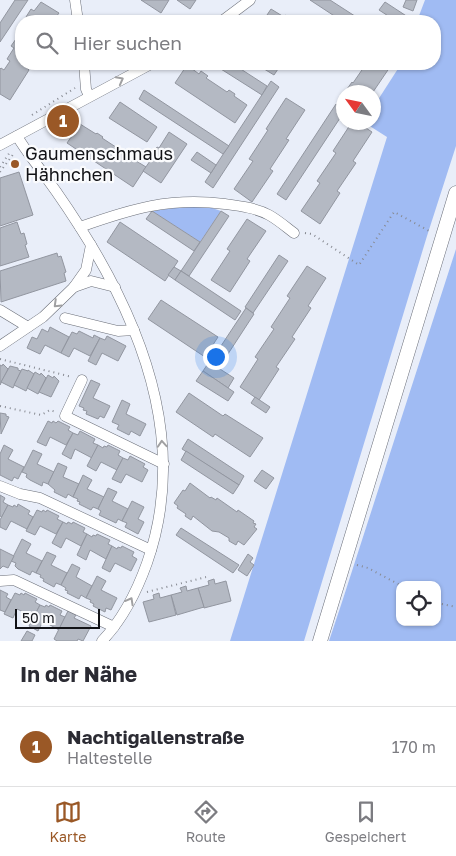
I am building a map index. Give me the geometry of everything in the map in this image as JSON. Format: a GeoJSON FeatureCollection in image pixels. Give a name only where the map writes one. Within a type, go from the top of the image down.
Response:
{"type":"FeatureCollection","features":[{"type":"Feature","properties":{"kind":"main road"},"geometry":{"type":"LineString","coordinates":[[320,641],[456,193]]}},
{"type":"Feature","properties":{"kind":"street"},"geometry":{"type":"LineString","coordinates":[[75,0],[77,15]]}},
{"type":"Feature","properties":{"kind":"street"},"geometry":{"type":"LineString","coordinates":[[230,15],[250,0]]}},
{"type":"Feature","properties":{"kind":"street"},"geometry":{"type":"LineString","coordinates":[[84,70],[89,96]]}},
{"type":"Feature","properties":{"kind":"street"},"geometry":{"type":"LineString","coordinates":[[0,145],[19,140],[89,96],[139,70]]}},
{"type":"Feature","properties":{"kind":"street"},"geometry":{"type":"LineString","coordinates":[[19,140],[80,227],[114,287],[134,330],[150,374],[160,420],[164,464],[159,514],[151,550],[132,596],[114,627],[102,641]]}},
{"type":"Feature","properties":{"kind":"street"},"geometry":{"type":"LineString","coordinates":[[80,227],[119,213],[147,206],[170,202],[196,201],[233,205],[263,212],[294,233]]}},
{"type":"Feature","properties":{"kind":"street"},"geometry":{"type":"LineString","coordinates":[[0,346],[49,312],[74,287],[86,270],[91,245]]}},
{"type":"Feature","properties":{"kind":"street"},"geometry":{"type":"LineString","coordinates":[[74,287],[91,281],[114,287]]}},
{"type":"Feature","properties":{"kind":"street"},"geometry":{"type":"LineString","coordinates":[[0,310],[28,327]]}},
{"type":"Feature","properties":{"kind":"street"},"geometry":{"type":"LineString","coordinates":[[65,318],[118,331],[134,330]]}},
{"type":"Feature","properties":{"kind":"street"},"geometry":{"type":"LineString","coordinates":[[82,380],[65,416],[164,464]]}},
{"type":"Feature","properties":{"kind":"street"},"geometry":{"type":"LineString","coordinates":[[0,486],[15,493],[40,498],[151,550]]}},
{"type":"Feature","properties":{"kind":"street"},"geometry":{"type":"LineString","coordinates":[[0,581],[14,580],[114,627]]}},
{"type":"Feature","properties":{"kind":"path"},"geometry":{"type":"LineString","coordinates":[[30,116],[85,81]]}},
{"type":"Feature","properties":{"kind":"path"},"geometry":{"type":"LineString","coordinates":[[1,172],[0,167],[19,140]]}},
{"type":"Feature","properties":{"kind":"path"},"geometry":{"type":"LineString","coordinates":[[1,172],[19,140]]}},
{"type":"Feature","properties":{"kind":"path"},"geometry":{"type":"LineString","coordinates":[[294,233],[312,234],[359,265],[394,212],[442,239]]}},
{"type":"Feature","properties":{"kind":"path"},"geometry":{"type":"LineString","coordinates":[[0,360],[66,374],[82,380]]}},
{"type":"Feature","properties":{"kind":"path"},"geometry":{"type":"LineString","coordinates":[[0,406],[41,415],[50,410],[65,416]]}},
{"type":"Feature","properties":{"kind":"path"},"geometry":{"type":"LineString","coordinates":[[344,561],[368,568],[396,583]]}},
{"type":"Feature","properties":{"kind":"path"},"geometry":{"type":"LineString","coordinates":[[132,596],[206,577]]}},
{"type":"Feature","properties":{"kind":"path"},"geometry":{"type":"LineString","coordinates":[[441,604],[456,607]]}},
{"type":"Feature","properties":{"kind":"shaded area"},"geometry":{"type":"Polygon","coordinates":[[[425,0],[456,0],[456,146],[304,641],[230,641],[387,137],[376,130],[381,130],[381,95],[397,70],[441,70],[441,15],[419,15],[425,0]]]}},
{"type":"Feature","properties":{"kind":"shaded area"},"geometry":{"type":"Polygon","coordinates":[[[182,207],[209,207],[221,211],[200,242],[152,211],[182,207]]]}},
{"type":"Feature","properties":{"kind":"shaded area"},"geometry":{"type":"Polygon","coordinates":[[[456,249],[456,641],[329,641],[456,249]]]}},
{"type":"Feature","properties":{"kind":"building"},"geometry":{"type":"Polygon","coordinates":[[[15,0],[28,0],[18,15],[15,15],[15,20],[0,42],[0,23],[15,0]]]}},
{"type":"Feature","properties":{"kind":"building"},"geometry":{"type":"Polygon","coordinates":[[[141,0],[169,0],[161,13],[141,0]]]}},
{"type":"Feature","properties":{"kind":"building"},"geometry":{"type":"Polygon","coordinates":[[[177,0],[196,0],[190,9],[177,0]]]}},
{"type":"Feature","properties":{"kind":"building"},"geometry":{"type":"Polygon","coordinates":[[[310,0],[330,0],[353,15],[333,15],[310,0]]]}},
{"type":"Feature","properties":{"kind":"building"},"geometry":{"type":"Polygon","coordinates":[[[406,0],[417,0],[413,11],[403,7],[406,0]]]}},
{"type":"Feature","properties":{"kind":"building"},"geometry":{"type":"Polygon","coordinates":[[[41,2],[59,13],[58,15],[27,15],[31,9],[34,11],[41,2]]]}},
{"type":"Feature","properties":{"kind":"building"},"geometry":{"type":"Polygon","coordinates":[[[385,2],[405,15],[387,15],[379,10],[385,2]]]}},
{"type":"Feature","properties":{"kind":"building"},"geometry":{"type":"Polygon","coordinates":[[[271,9],[281,15],[267,15],[271,9]]]}},
{"type":"Feature","properties":{"kind":"building"},"geometry":{"type":"Polygon","coordinates":[[[15,40],[15,70],[29,70],[10,100],[0,94],[0,69],[4,70],[10,61],[7,59],[14,48],[11,46],[15,40]]]}},
{"type":"Feature","properties":{"kind":"building"},"geometry":{"type":"Polygon","coordinates":[[[184,70],[194,70],[199,74],[201,71],[208,76],[206,78],[227,92],[229,90],[247,105],[235,123],[175,83],[184,70]]]}},
{"type":"Feature","properties":{"kind":"building"},"geometry":{"type":"Polygon","coordinates":[[[222,70],[242,70],[267,86],[262,95],[222,70]]]}},
{"type":"Feature","properties":{"kind":"building"},"geometry":{"type":"Polygon","coordinates":[[[266,70],[277,70],[274,75],[266,70]]]}},
{"type":"Feature","properties":{"kind":"building"},"geometry":{"type":"Polygon","coordinates":[[[362,70],[388,70],[378,85],[350,85],[362,70]]]}},
{"type":"Feature","properties":{"kind":"building"},"geometry":{"type":"Polygon","coordinates":[[[271,81],[279,87],[213,188],[205,182],[271,81]]]}},
{"type":"Feature","properties":{"kind":"building"},"geometry":{"type":"Polygon","coordinates":[[[144,90],[229,146],[223,154],[139,99],[144,90]]]}},
{"type":"Feature","properties":{"kind":"building"},"geometry":{"type":"Polygon","coordinates":[[[286,98],[305,110],[286,139],[289,140],[270,169],[273,171],[252,202],[234,189],[253,161],[249,159],[286,98]]]}},
{"type":"Feature","properties":{"kind":"building"},"geometry":{"type":"Polygon","coordinates":[[[120,102],[157,127],[147,142],[109,118],[120,102]]]}},
{"type":"Feature","properties":{"kind":"building"},"geometry":{"type":"Polygon","coordinates":[[[336,104],[336,124],[286,200],[277,194],[336,104]]]}},
{"type":"Feature","properties":{"kind":"building"},"geometry":{"type":"Polygon","coordinates":[[[80,124],[97,133],[128,155],[135,157],[133,159],[146,167],[133,187],[67,143],[80,124]]]}},
{"type":"Feature","properties":{"kind":"building"},"geometry":{"type":"Polygon","coordinates":[[[347,130],[369,130],[372,132],[353,161],[356,163],[337,191],[340,193],[320,224],[301,211],[320,183],[317,181],[336,153],[333,151],[347,130]]]}},
{"type":"Feature","properties":{"kind":"building"},"geometry":{"type":"Polygon","coordinates":[[[169,132],[187,144],[161,183],[143,171],[155,154],[153,153],[157,147],[159,148],[169,132]]]}},
{"type":"Feature","properties":{"kind":"building"},"geometry":{"type":"Polygon","coordinates":[[[197,152],[216,165],[211,173],[191,160],[197,152]]]}},
{"type":"Feature","properties":{"kind":"building"},"geometry":{"type":"Polygon","coordinates":[[[19,172],[33,215],[0,226],[0,178],[19,172]]]}},
{"type":"Feature","properties":{"kind":"building"},"geometry":{"type":"Polygon","coordinates":[[[152,211],[200,242],[194,251],[146,219],[152,211]]]}},
{"type":"Feature","properties":{"kind":"building"},"geometry":{"type":"Polygon","coordinates":[[[221,211],[229,216],[189,276],[181,271],[221,211]]]}},
{"type":"Feature","properties":{"kind":"building"},"geometry":{"type":"Polygon","coordinates":[[[247,219],[266,231],[247,259],[250,261],[230,292],[211,280],[230,251],[227,249],[247,219]]]}},
{"type":"Feature","properties":{"kind":"building"},"geometry":{"type":"Polygon","coordinates":[[[17,222],[21,234],[24,233],[29,257],[0,266],[0,228],[17,222]]]}},
{"type":"Feature","properties":{"kind":"building"},"geometry":{"type":"Polygon","coordinates":[[[120,222],[178,261],[165,281],[107,242],[120,222]]]}},
{"type":"Feature","properties":{"kind":"building"},"geometry":{"type":"Polygon","coordinates":[[[57,253],[58,257],[61,256],[66,272],[64,273],[66,281],[1,302],[0,271],[57,253]]]}},
{"type":"Feature","properties":{"kind":"building"},"geometry":{"type":"Polygon","coordinates":[[[279,255],[288,261],[253,313],[245,307],[279,255]]]}},
{"type":"Feature","properties":{"kind":"building"},"geometry":{"type":"Polygon","coordinates":[[[307,266],[326,278],[308,306],[311,308],[292,337],[295,339],[276,367],[279,369],[259,400],[240,387],[258,359],[255,357],[274,329],[271,327],[290,298],[287,296],[307,266]]]}},
{"type":"Feature","properties":{"kind":"building"},"geometry":{"type":"Polygon","coordinates":[[[174,267],[181,271],[175,280],[168,275],[174,267]]]}},
{"type":"Feature","properties":{"kind":"building"},"geometry":{"type":"Polygon","coordinates":[[[181,271],[241,311],[235,320],[175,280],[181,271]]]}},
{"type":"Feature","properties":{"kind":"building"},"geometry":{"type":"Polygon","coordinates":[[[161,300],[218,337],[205,357],[148,319],[161,300]]]}},
{"type":"Feature","properties":{"kind":"building"},"geometry":{"type":"Polygon","coordinates":[[[246,308],[254,314],[226,357],[217,352],[246,308]]]}},
{"type":"Feature","properties":{"kind":"building"},"geometry":{"type":"Polygon","coordinates":[[[50,327],[69,337],[61,353],[45,345],[40,354],[27,348],[32,337],[37,339],[42,329],[48,332],[50,327]]]}},
{"type":"Feature","properties":{"kind":"building"},"geometry":{"type":"Polygon","coordinates":[[[79,331],[93,338],[94,335],[100,338],[90,356],[74,348],[69,357],[61,353],[72,332],[77,334],[79,331]]]}},
{"type":"Feature","properties":{"kind":"building"},"geometry":{"type":"Polygon","coordinates":[[[107,336],[126,346],[118,361],[102,353],[96,365],[88,361],[100,338],[105,340],[107,336]]]}},
{"type":"Feature","properties":{"kind":"building"},"geometry":{"type":"Polygon","coordinates":[[[209,362],[234,378],[228,388],[203,371],[209,362]]]}},
{"type":"Feature","properties":{"kind":"building"},"geometry":{"type":"Polygon","coordinates":[[[3,364],[8,369],[0,385],[0,365],[2,366],[3,364]]]}},
{"type":"Feature","properties":{"kind":"building"},"geometry":{"type":"Polygon","coordinates":[[[10,366],[21,371],[13,388],[1,382],[10,366]]]}},
{"type":"Feature","properties":{"kind":"building"},"geometry":{"type":"Polygon","coordinates":[[[22,369],[34,374],[26,391],[14,385],[22,369]]]}},
{"type":"Feature","properties":{"kind":"building"},"geometry":{"type":"Polygon","coordinates":[[[203,371],[234,392],[228,401],[196,381],[203,371]]]}},
{"type":"Feature","properties":{"kind":"building"},"geometry":{"type":"Polygon","coordinates":[[[35,372],[40,375],[41,373],[46,378],[38,394],[27,388],[35,372]]]}},
{"type":"Feature","properties":{"kind":"building"},"geometry":{"type":"Polygon","coordinates":[[[48,375],[53,378],[54,376],[59,381],[51,397],[39,392],[48,375]]]}},
{"type":"Feature","properties":{"kind":"building"},"geometry":{"type":"Polygon","coordinates":[[[91,380],[100,384],[93,398],[110,406],[104,418],[100,416],[98,419],[86,414],[87,411],[79,406],[91,380]]]}},
{"type":"Feature","properties":{"kind":"building"},"geometry":{"type":"Polygon","coordinates":[[[189,393],[223,416],[225,414],[263,438],[250,457],[215,434],[213,437],[176,412],[189,393]]]}},
{"type":"Feature","properties":{"kind":"building"},"geometry":{"type":"Polygon","coordinates":[[[255,397],[270,407],[266,413],[251,403],[255,397]]]}},
{"type":"Feature","properties":{"kind":"building"},"geometry":{"type":"Polygon","coordinates":[[[122,400],[130,404],[126,414],[146,424],[140,436],[131,431],[129,435],[117,429],[119,425],[112,422],[122,400]]]}},
{"type":"Feature","properties":{"kind":"building"},"geometry":{"type":"Polygon","coordinates":[[[0,413],[6,414],[9,417],[1,434],[0,413]]]}},
{"type":"Feature","properties":{"kind":"building"},"geometry":{"type":"Polygon","coordinates":[[[48,421],[56,423],[58,421],[70,427],[68,430],[73,433],[66,445],[50,437],[46,446],[37,442],[48,421]]]}},
{"type":"Feature","properties":{"kind":"building"},"geometry":{"type":"Polygon","coordinates":[[[80,431],[95,439],[93,443],[98,445],[92,458],[75,449],[71,459],[62,454],[73,433],[78,435],[80,431]]]}},
{"type":"Feature","properties":{"kind":"building"},"geometry":{"type":"Polygon","coordinates":[[[188,439],[244,476],[239,485],[182,449],[188,439]]]}},
{"type":"Feature","properties":{"kind":"building"},"geometry":{"type":"Polygon","coordinates":[[[4,445],[13,450],[8,459],[24,467],[18,479],[14,477],[12,481],[0,475],[0,454],[4,445]]]}},
{"type":"Feature","properties":{"kind":"building"},"geometry":{"type":"Polygon","coordinates":[[[98,445],[103,448],[108,445],[120,451],[118,455],[123,458],[117,470],[101,462],[96,471],[87,466],[98,445]]]}},
{"type":"Feature","properties":{"kind":"building"},"geometry":{"type":"Polygon","coordinates":[[[33,450],[42,454],[37,464],[54,472],[48,484],[43,482],[42,486],[30,480],[26,477],[27,474],[22,472],[33,450]]]}},
{"type":"Feature","properties":{"kind":"building"},"geometry":{"type":"Polygon","coordinates":[[[186,451],[239,485],[233,494],[181,460],[186,451]]]}},
{"type":"Feature","properties":{"kind":"building"},"geometry":{"type":"Polygon","coordinates":[[[130,456],[145,464],[143,467],[148,470],[142,482],[126,474],[121,483],[112,479],[123,458],[128,460],[130,456]]]}},
{"type":"Feature","properties":{"kind":"building"},"geometry":{"type":"Polygon","coordinates":[[[58,463],[67,467],[63,477],[79,484],[73,497],[68,494],[66,498],[54,492],[55,490],[48,484],[58,463]]]}},
{"type":"Feature","properties":{"kind":"building"},"geometry":{"type":"Polygon","coordinates":[[[262,470],[274,478],[266,489],[254,481],[262,470]]]}},
{"type":"Feature","properties":{"kind":"building"},"geometry":{"type":"Polygon","coordinates":[[[83,475],[92,480],[87,489],[104,497],[98,509],[93,507],[91,510],[79,504],[78,499],[73,497],[83,475]]]}},
{"type":"Feature","properties":{"kind":"building"},"geometry":{"type":"Polygon","coordinates":[[[190,483],[210,498],[216,500],[217,498],[254,521],[253,523],[256,524],[254,527],[257,529],[244,545],[238,541],[236,545],[229,541],[229,538],[219,532],[212,531],[193,516],[191,520],[177,508],[178,506],[174,503],[190,483]]]}},
{"type":"Feature","properties":{"kind":"building"},"geometry":{"type":"Polygon","coordinates":[[[108,488],[117,492],[112,501],[128,509],[122,521],[118,519],[116,523],[99,515],[101,511],[98,509],[108,488]]]}},
{"type":"Feature","properties":{"kind":"building"},"geometry":{"type":"Polygon","coordinates":[[[0,495],[5,498],[3,502],[8,505],[2,517],[0,516],[0,495]]]}},
{"type":"Feature","properties":{"kind":"building"},"geometry":{"type":"Polygon","coordinates":[[[132,501],[144,507],[138,519],[144,522],[138,534],[125,527],[127,523],[122,521],[132,501]]]}},
{"type":"Feature","properties":{"kind":"building"},"geometry":{"type":"Polygon","coordinates":[[[18,504],[30,511],[28,514],[33,517],[27,529],[11,521],[6,530],[0,527],[0,520],[8,505],[17,507],[18,504]]]}},
{"type":"Feature","properties":{"kind":"building"},"geometry":{"type":"Polygon","coordinates":[[[37,510],[46,512],[47,510],[59,516],[57,519],[63,522],[56,534],[40,526],[35,535],[26,531],[37,510]]]}},
{"type":"Feature","properties":{"kind":"building"},"geometry":{"type":"Polygon","coordinates":[[[63,522],[72,524],[73,522],[85,528],[83,532],[87,534],[81,546],[66,538],[61,548],[52,543],[63,522]]]}},
{"type":"Feature","properties":{"kind":"building"},"geometry":{"type":"Polygon","coordinates":[[[181,528],[239,565],[233,573],[176,535],[181,528]]]}},
{"type":"Feature","properties":{"kind":"building"},"geometry":{"type":"Polygon","coordinates":[[[87,534],[92,537],[97,534],[110,540],[108,544],[112,546],[106,559],[90,550],[86,560],[77,555],[87,534]]]}},
{"type":"Feature","properties":{"kind":"building"},"geometry":{"type":"Polygon","coordinates":[[[22,539],[31,544],[26,553],[42,561],[36,573],[32,571],[30,575],[18,569],[15,566],[16,563],[11,561],[22,539]]]}},
{"type":"Feature","properties":{"kind":"building"},"geometry":{"type":"Polygon","coordinates":[[[112,546],[117,549],[122,546],[134,552],[132,556],[137,559],[131,571],[115,563],[110,572],[102,568],[112,546]]]}},
{"type":"Feature","properties":{"kind":"building"},"geometry":{"type":"Polygon","coordinates":[[[0,549],[14,556],[8,568],[3,566],[0,569],[0,549]]]}},
{"type":"Feature","properties":{"kind":"building"},"geometry":{"type":"Polygon","coordinates":[[[47,552],[56,556],[51,565],[67,573],[61,585],[56,583],[54,587],[43,581],[44,579],[40,577],[41,575],[36,573],[47,552]]]}},
{"type":"Feature","properties":{"kind":"building"},"geometry":{"type":"Polygon","coordinates":[[[248,554],[253,558],[250,562],[254,565],[247,576],[238,570],[248,554]]]}},
{"type":"Feature","properties":{"kind":"building"},"geometry":{"type":"Polygon","coordinates":[[[72,564],[80,568],[76,577],[92,586],[86,598],[81,595],[79,599],[67,593],[66,588],[61,585],[72,564]]]}},
{"type":"Feature","properties":{"kind":"building"},"geometry":{"type":"Polygon","coordinates":[[[97,576],[106,581],[101,590],[117,598],[111,610],[106,608],[105,612],[93,606],[94,604],[90,602],[91,600],[86,598],[97,576]]]}},
{"type":"Feature","properties":{"kind":"building"},"geometry":{"type":"Polygon","coordinates":[[[214,579],[215,584],[226,581],[231,601],[204,608],[198,588],[209,585],[208,581],[214,579]]]}},
{"type":"Feature","properties":{"kind":"building"},"geometry":{"type":"Polygon","coordinates":[[[186,586],[187,591],[198,588],[204,607],[177,615],[171,595],[182,592],[180,588],[186,586]]]}},
{"type":"Feature","properties":{"kind":"building"},"geometry":{"type":"Polygon","coordinates":[[[0,590],[8,594],[6,597],[11,600],[5,612],[0,610],[0,590]]]}},
{"type":"Feature","properties":{"kind":"building"},"geometry":{"type":"Polygon","coordinates":[[[15,593],[24,595],[25,593],[37,599],[35,602],[40,605],[34,617],[17,609],[13,618],[4,614],[15,593]]]}},
{"type":"Feature","properties":{"kind":"building"},"geometry":{"type":"Polygon","coordinates":[[[159,593],[160,598],[171,595],[176,615],[149,622],[143,602],[154,599],[153,595],[159,593]]]}},
{"type":"Feature","properties":{"kind":"building"},"geometry":{"type":"Polygon","coordinates":[[[40,605],[49,607],[50,605],[62,611],[60,615],[65,617],[59,630],[43,621],[38,631],[29,626],[40,605]]]}},
{"type":"Feature","properties":{"kind":"building"},"geometry":{"type":"Polygon","coordinates":[[[68,611],[76,615],[74,618],[91,626],[83,641],[78,639],[77,641],[57,641],[54,639],[68,611]]]}},
{"type":"Feature","properties":{"kind":"building"},"geometry":{"type":"Polygon","coordinates":[[[27,631],[35,635],[32,641],[21,641],[27,631]]]}},
{"type":"Feature","properties":{"kind":"place","name":"Nachtigallenstraße"},"geometry":{"type":"Point","coordinates":[63,121]}},
{"type":"Feature","properties":{"kind":"place","name":"Gaumenschmaus Hähnchen"},"geometry":{"type":"Point","coordinates":[15,164]}}]}
